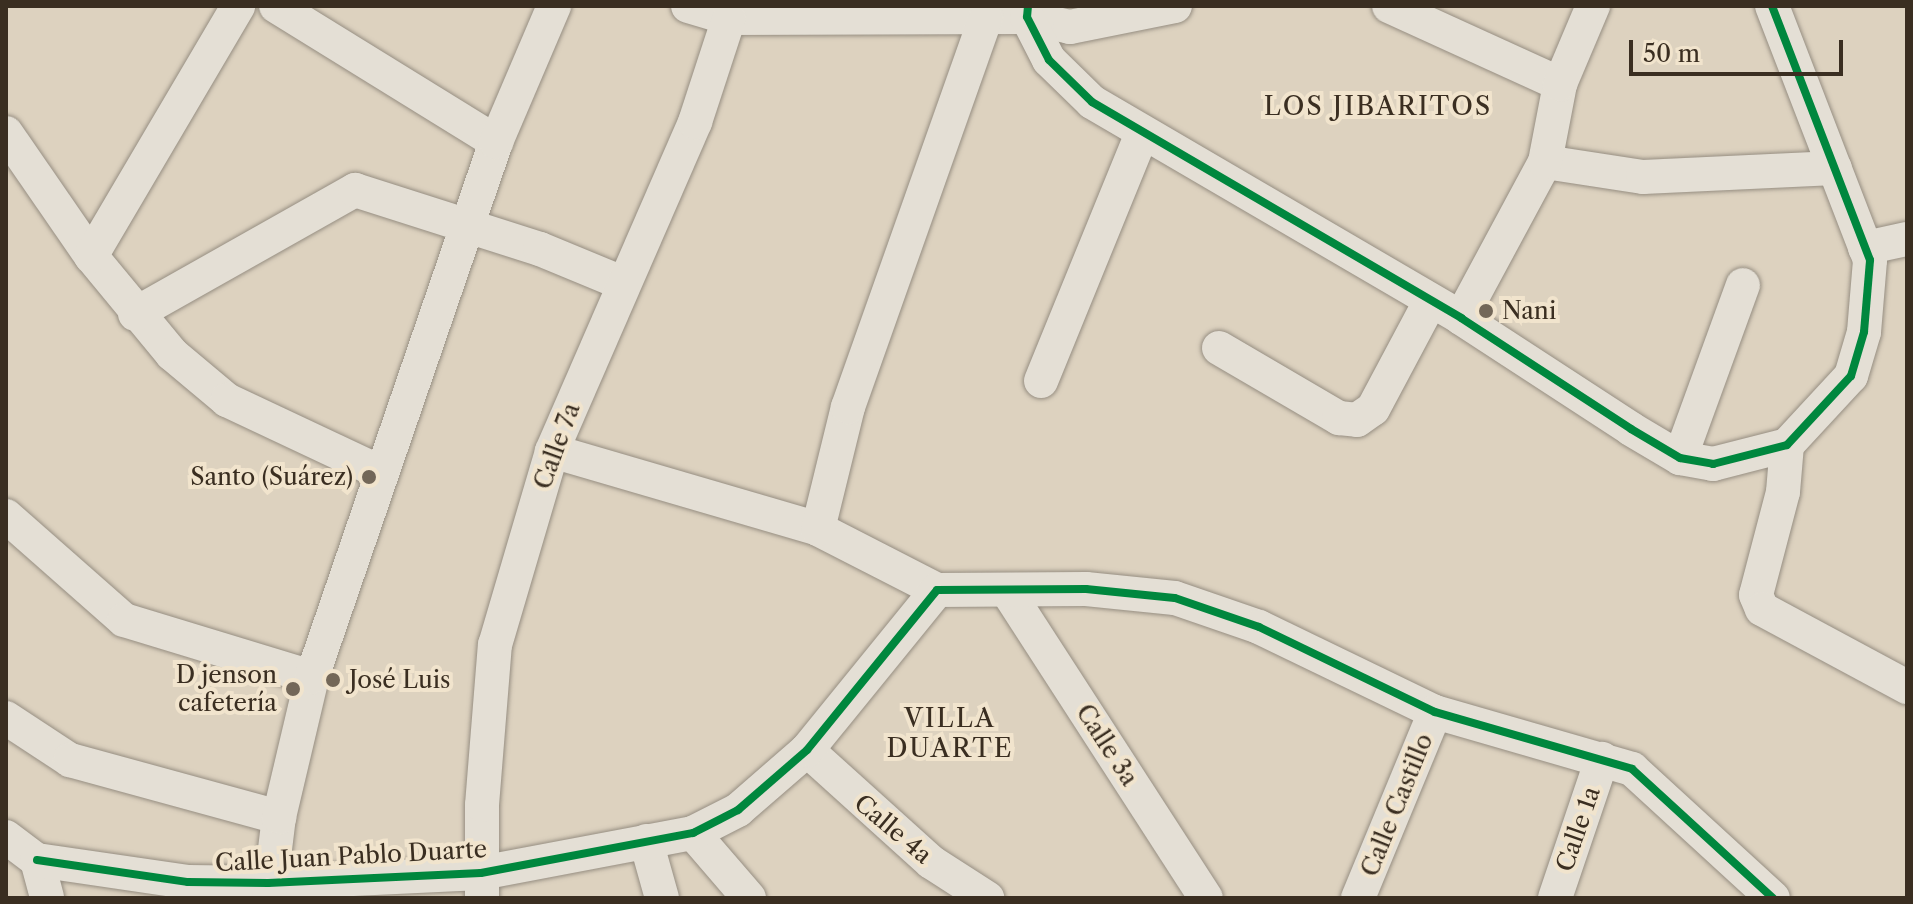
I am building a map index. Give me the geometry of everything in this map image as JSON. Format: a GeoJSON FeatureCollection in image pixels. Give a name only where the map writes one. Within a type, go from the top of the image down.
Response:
{"type":"FeatureCollection","features":[{"type":"Feature","properties":{"kind":"street"},"geometry":{"type":"LineString","coordinates":[[91,256],[238,6]]}},
{"type":"Feature","properties":{"kind":"street"},"geometry":{"type":"LineString","coordinates":[[276,6],[496,142]]}},
{"type":"Feature","properties":{"kind":"street"},"geometry":{"type":"LineString","coordinates":[[269,890],[279,817],[312,677],[496,142],[554,6]]}},
{"type":"Feature","properties":{"kind":"street"},"geometry":{"type":"LineString","coordinates":[[688,6],[729,18],[986,18],[1027,12],[1070,27],[1175,6]]}},
{"type":"Feature","properties":{"kind":"street"},"geometry":{"type":"LineString","coordinates":[[1389,6],[1560,84]]}},
{"type":"Feature","properties":{"kind":"street"},"geometry":{"type":"LineString","coordinates":[[1461,318],[1545,162],[1560,84],[1593,6]]}},
{"type":"Feature","properties":{"kind":"street"},"geometry":{"type":"LineString","coordinates":[[1027,12],[1049,60],[1092,102],[1461,318],[1680,458],[1713,464],[1787,445],[1851,376],[1864,332],[1870,260],[1772,6]]}},
{"type":"Feature","properties":{"kind":"street","name":"Calle 7a"},"geometry":{"type":"LineString","coordinates":[[482,885],[495,645],[552,451],[622,283],[695,122],[729,18]]}},
{"type":"Feature","properties":{"kind":"street"},"geometry":{"type":"LineString","coordinates":[[818,529],[848,407],[986,18]]}},
{"type":"Feature","properties":{"kind":"street"},"geometry":{"type":"LineString","coordinates":[[6,133],[135,314],[227,400],[382,473]]}},
{"type":"Feature","properties":{"kind":"street"},"geometry":{"type":"LineString","coordinates":[[1041,381],[1142,134]]}},
{"type":"Feature","properties":{"kind":"street"},"geometry":{"type":"LineString","coordinates":[[1545,162],[1643,177],[1835,168]]}},
{"type":"Feature","properties":{"kind":"street"},"geometry":{"type":"LineString","coordinates":[[135,314],[355,190],[373,192],[465,229],[540,249],[622,283]]}},
{"type":"Feature","properties":{"kind":"street"},"geometry":{"type":"LineString","coordinates":[[1865,248],[1907,239]]}},
{"type":"Feature","properties":{"kind":"street"},"geometry":{"type":"LineString","coordinates":[[1680,458],[1743,285]]}},
{"type":"Feature","properties":{"kind":"street"},"geometry":{"type":"LineString","coordinates":[[1219,348],[1339,418],[1357,420],[1373,409],[1431,300]]}},
{"type":"Feature","properties":{"kind":"street"},"geometry":{"type":"LineString","coordinates":[[1787,445],[1783,492],[1756,595],[1762,609],[1907,687]]}},
{"type":"Feature","properties":{"kind":"street"},"geometry":{"type":"LineString","coordinates":[[552,451],[818,529],[937,590],[1008,592],[1086,589],[1175,598],[1259,627],[1435,712],[1632,769],[1773,898]]}},
{"type":"Feature","properties":{"kind":"street"},"geometry":{"type":"LineString","coordinates":[[6,516],[124,620],[312,677]]}},
{"type":"Feature","properties":{"kind":"street","name":"Calle Juan Pablo Duarte"},"geometry":{"type":"LineString","coordinates":[[37,860],[188,882],[269,890],[482,885],[646,841],[693,833],[738,810],[807,750],[937,590]]}},
{"type":"Feature","properties":{"kind":"street","name":"Calle 3a"},"geometry":{"type":"LineString","coordinates":[[1008,592],[1206,898]]}},
{"type":"Feature","properties":{"kind":"street","name":"Calle Castillo"},"geometry":{"type":"LineString","coordinates":[[1358,898],[1435,712]]}},
{"type":"Feature","properties":{"kind":"street"},"geometry":{"type":"LineString","coordinates":[[6,718],[70,760],[279,817]]}},
{"type":"Feature","properties":{"kind":"street","name":"Calle 4a"},"geometry":{"type":"LineString","coordinates":[[807,750],[931,862],[987,898]]}},
{"type":"Feature","properties":{"kind":"street","name":"Calle 1a"},"geometry":{"type":"LineString","coordinates":[[1555,898],[1602,759]]}},
{"type":"Feature","properties":{"kind":"street"},"geometry":{"type":"LineString","coordinates":[[693,833],[749,898]]}},
{"type":"Feature","properties":{"kind":"street"},"geometry":{"type":"LineString","coordinates":[[6,837],[37,860],[47,898]]}},
{"type":"Feature","properties":{"kind":"street"},"geometry":{"type":"LineString","coordinates":[[646,841],[662,898]]}},
{"type":"Feature","properties":{"kind":"cycle path"},"geometry":{"type":"LineString","coordinates":[[1028,6],[1027,17],[1049,60],[1092,102],[1461,318],[1680,458],[1713,464],[1787,445],[1851,376],[1864,332],[1870,260],[1772,6]]}},
{"type":"Feature","properties":{"kind":"cycle path"},"geometry":{"type":"LineString","coordinates":[[37,860],[188,882],[268,883],[481,873],[693,833],[738,810],[807,750],[937,590],[1086,589],[1175,598],[1259,627],[1435,712],[1632,769],[1773,898]]}},
{"type":"Feature","properties":{"kind":"place","name":"Nani"},"geometry":{"type":"Point","coordinates":[1486,311]}},
{"type":"Feature","properties":{"kind":"place","name":"Santo (Suárez)"},"geometry":{"type":"Point","coordinates":[369,477]}},
{"type":"Feature","properties":{"kind":"place","name":"José Luis"},"geometry":{"type":"Point","coordinates":[333,680]}},
{"type":"Feature","properties":{"kind":"place","name":"D jenson cafetería"},"geometry":{"type":"Point","coordinates":[293,689]}},
{"type":"Feature","properties":{"kind":"district","name":"LOS JIBARITOS"},"geometry":{"type":"Point","coordinates":[1378,107]}},
{"type":"Feature","properties":{"kind":"district","name":"VILLA DUARTE"},"geometry":{"type":"Point","coordinates":[950,734]}}]}
